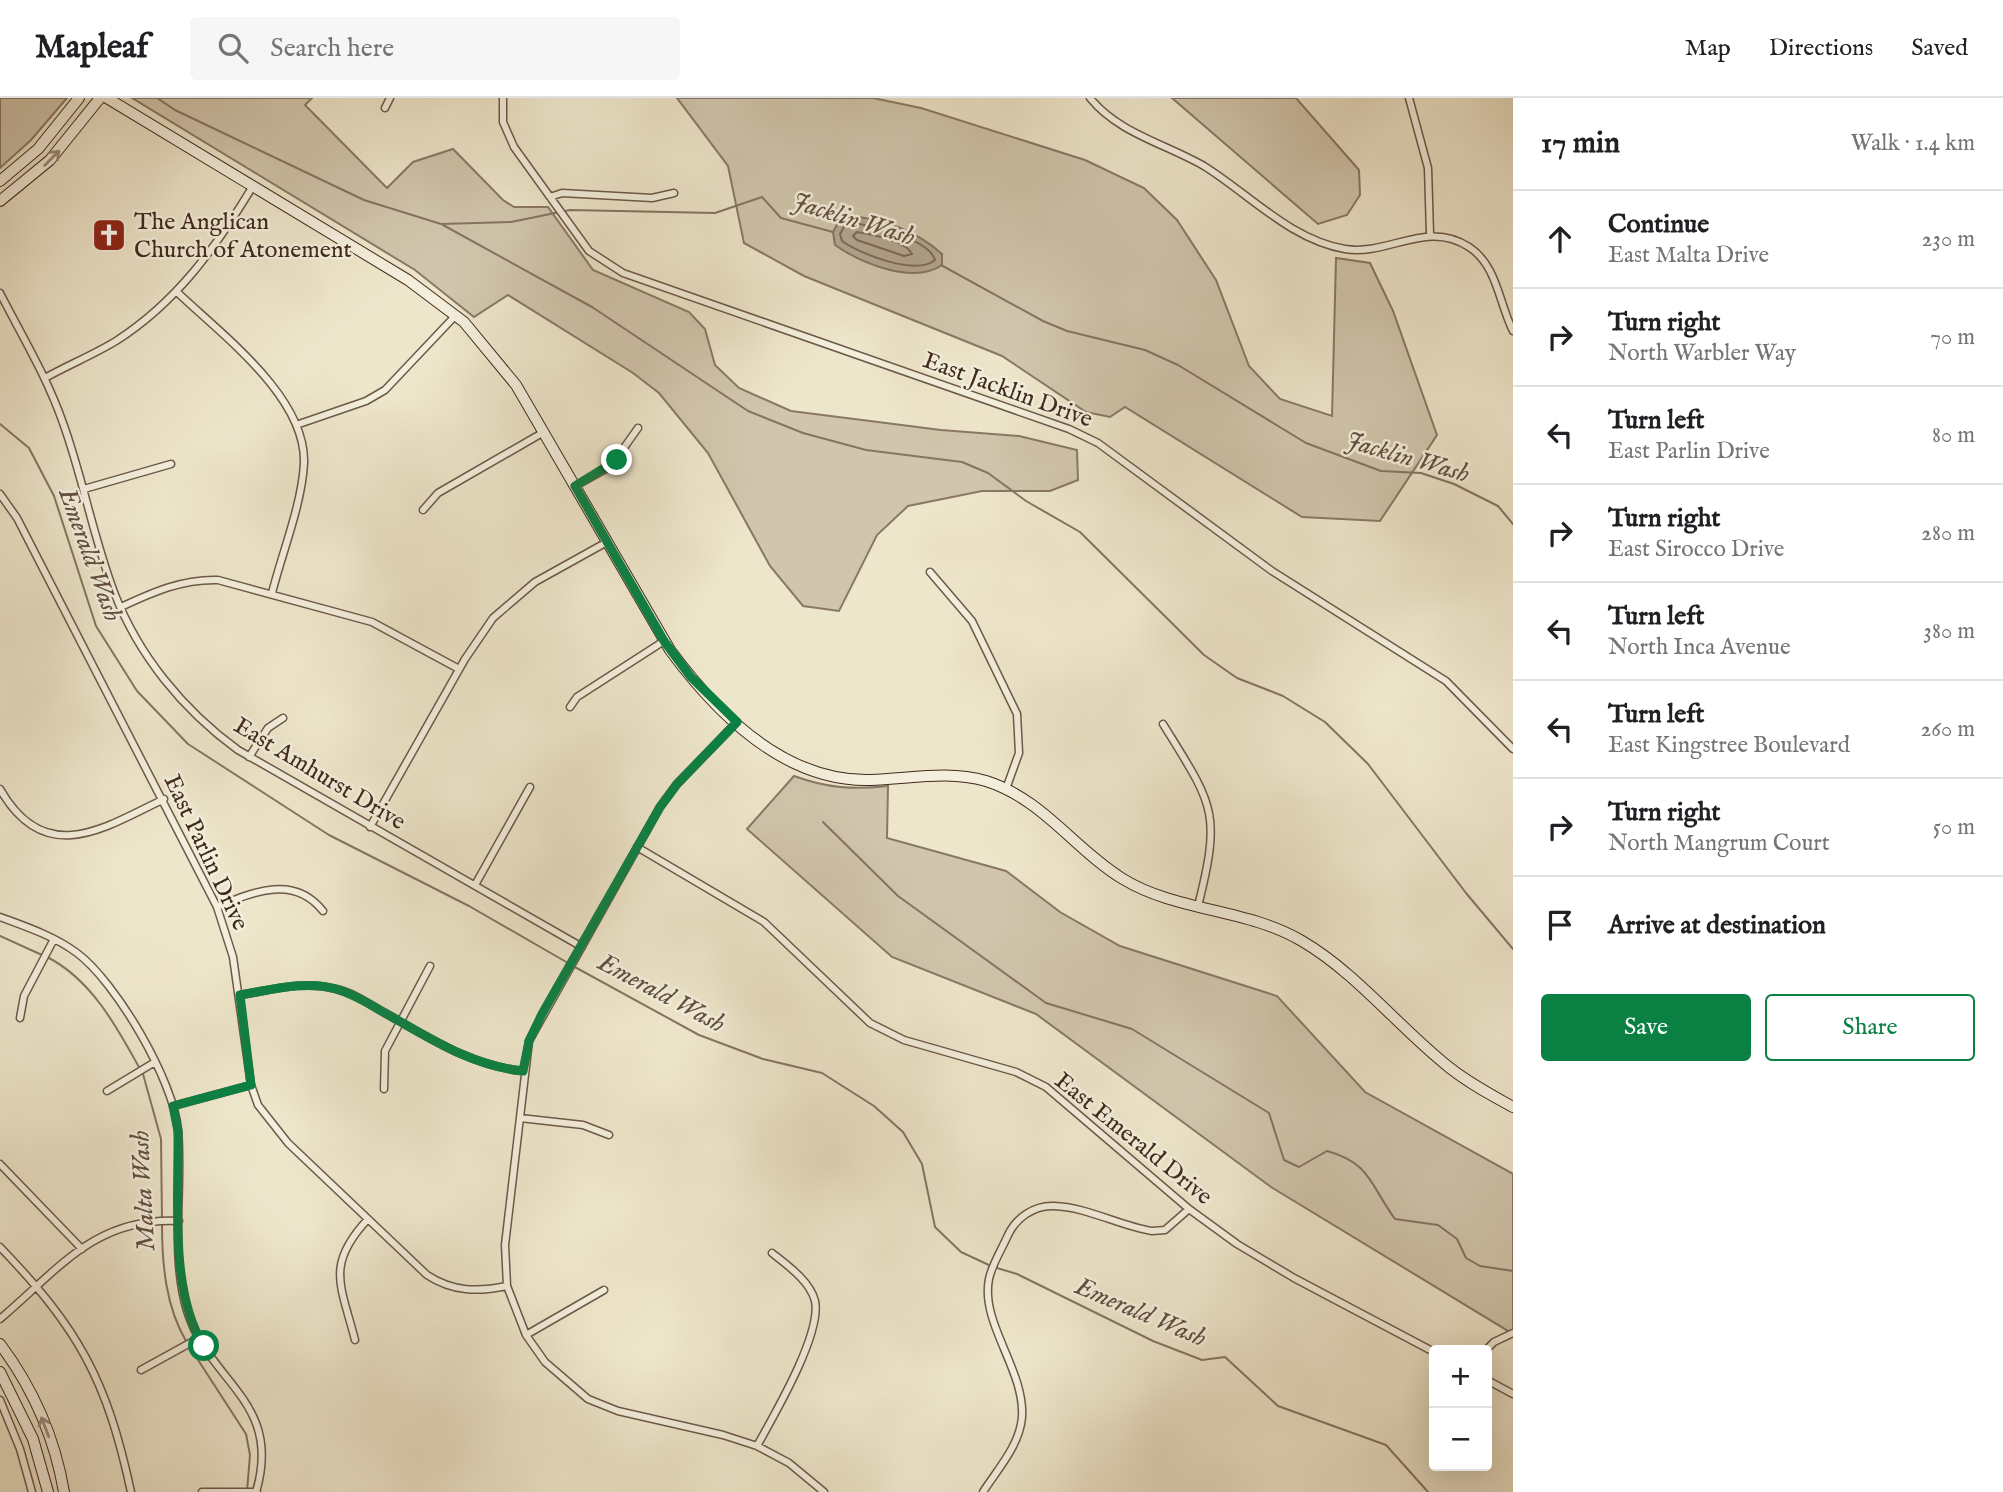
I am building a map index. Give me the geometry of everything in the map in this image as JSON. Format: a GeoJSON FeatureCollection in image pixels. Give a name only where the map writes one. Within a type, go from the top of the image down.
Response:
{"type":"FeatureCollection","features":[{"type":"Feature","properties":{"kind":"street"},"geometry":{"type":"LineString","coordinates":[[0,181],[38,149],[79,98]]}},
{"type":"Feature","properties":{"kind":"street"},"geometry":{"type":"LineString","coordinates":[[0,201],[50,160],[100,98]]}},
{"type":"Feature","properties":{"kind":"street"},"geometry":{"type":"LineString","coordinates":[[107,98],[408,280],[456,315],[505,368],[664,641],[691,677],[737,722],[777,755],[822,775],[869,780],[955,775],[1006,789],[1040,809],[1121,878],[1154,894],[1254,919],[1310,946],[1342,970],[1448,1067],[1513,1107]]}},
{"type":"Feature","properties":{"kind":"street"},"geometry":{"type":"LineString","coordinates":[[385,107],[390,98]]}},
{"type":"Feature","properties":{"kind":"street","name":"East Jacklin Drive"},"geometry":{"type":"LineString","coordinates":[[503,98],[503,122],[514,148],[589,251],[616,270],[1069,429],[1098,443],[1272,571],[1446,681],[1513,749]]}},
{"type":"Feature","properties":{"kind":"street"},"geometry":{"type":"LineString","coordinates":[[1090,98],[1111,119],[1189,158],[1314,240],[1359,250],[1430,234],[1452,238],[1480,256],[1510,314],[1513,331]]}},
{"type":"Feature","properties":{"kind":"street"},"geometry":{"type":"LineString","coordinates":[[1409,98],[1428,168],[1430,234]]}},
{"type":"Feature","properties":{"kind":"street"},"geometry":{"type":"LineString","coordinates":[[45,378],[114,342],[150,317],[177,292],[214,247],[253,186]]}},
{"type":"Feature","properties":{"kind":"street"},"geometry":{"type":"LineString","coordinates":[[550,197],[562,193],[652,198],[674,193]]}},
{"type":"Feature","properties":{"kind":"street"},"geometry":{"type":"LineString","coordinates":[[177,292],[281,395],[299,424],[303,475],[272,593]]}},
{"type":"Feature","properties":{"kind":"street","name":"East Amhurst Drive"},"geometry":{"type":"LineString","coordinates":[[0,293],[45,378],[63,422],[121,607],[143,650],[169,686],[209,727],[249,757],[582,947]]}},
{"type":"Feature","properties":{"kind":"street"},"geometry":{"type":"LineString","coordinates":[[299,424],[366,401],[386,390],[456,315]]}},
{"type":"Feature","properties":{"kind":"street"},"geometry":{"type":"LineString","coordinates":[[575,486],[611,466],[638,428]]}},
{"type":"Feature","properties":{"kind":"street"},"geometry":{"type":"LineString","coordinates":[[423,510],[438,493],[544,432]]}},
{"type":"Feature","properties":{"kind":"street"},"geometry":{"type":"LineString","coordinates":[[84,489],[171,464]]}},
{"type":"Feature","properties":{"kind":"street","name":"East Parlin Drive"},"geometry":{"type":"LineString","coordinates":[[0,494],[17,518],[164,799],[217,907],[233,957],[251,1085],[267,1121],[368,1219],[438,1282],[474,1291],[508,1286]]}},
{"type":"Feature","properties":{"kind":"street"},"geometry":{"type":"LineString","coordinates":[[370,827],[481,633],[508,603],[535,582],[607,542]]}},
{"type":"Feature","properties":{"kind":"street"},"geometry":{"type":"LineString","coordinates":[[930,572],[972,621],[1017,714],[1019,753],[1006,789]]}},
{"type":"Feature","properties":{"kind":"street"},"geometry":{"type":"LineString","coordinates":[[121,607],[169,586],[200,580],[218,580],[373,622],[459,669]]}},
{"type":"Feature","properties":{"kind":"street"},"geometry":{"type":"LineString","coordinates":[[570,707],[577,697],[664,641]]}},
{"type":"Feature","properties":{"kind":"street"},"geometry":{"type":"LineString","coordinates":[[249,757],[268,728],[283,718]]}},
{"type":"Feature","properties":{"kind":"street"},"geometry":{"type":"LineString","coordinates":[[737,722],[677,784],[637,847],[529,1041],[523,1071],[505,1245],[508,1286],[526,1335],[545,1362],[589,1399],[618,1411],[723,1435],[757,1446],[789,1464],[824,1492]]}},
{"type":"Feature","properties":{"kind":"street"},"geometry":{"type":"LineString","coordinates":[[1163,724],[1200,784],[1211,815],[1213,837],[1198,906]]}},
{"type":"Feature","properties":{"kind":"street"},"geometry":{"type":"LineString","coordinates":[[475,885],[530,787]]}},
{"type":"Feature","properties":{"kind":"street"},"geometry":{"type":"LineString","coordinates":[[0,789],[14,811],[25,820],[70,836],[100,831],[164,799]]}},
{"type":"Feature","properties":{"kind":"street","name":"East Emerald Drive"},"geometry":{"type":"LineString","coordinates":[[637,847],[764,922],[870,1023],[904,1040],[1016,1072],[1046,1087],[1189,1209],[1237,1244],[1294,1278],[1429,1349]]}},
{"type":"Feature","properties":{"kind":"street"},"geometry":{"type":"LineString","coordinates":[[217,907],[263,889],[281,888],[300,892],[323,911]]}},
{"type":"Feature","properties":{"kind":"street"},"geometry":{"type":"LineString","coordinates":[[0,916],[54,939],[76,953],[103,978],[155,1062],[173,1106],[178,1131],[184,1297],[190,1322],[246,1402],[258,1426],[262,1454],[257,1492],[202,1492]]}},
{"type":"Feature","properties":{"kind":"street"},"geometry":{"type":"LineString","coordinates":[[20,1018],[24,996],[54,939]]}},
{"type":"Feature","properties":{"kind":"street"},"geometry":{"type":"LineString","coordinates":[[384,1089],[385,1051],[399,1020],[430,966]]}},
{"type":"Feature","properties":{"kind":"street"},"geometry":{"type":"LineString","coordinates":[[240,995],[324,986],[348,993],[479,1063],[523,1071]]}},
{"type":"Feature","properties":{"kind":"street"},"geometry":{"type":"LineString","coordinates":[[107,1091],[155,1062]]}},
{"type":"Feature","properties":{"kind":"street"},"geometry":{"type":"LineString","coordinates":[[173,1106],[251,1085]]}},
{"type":"Feature","properties":{"kind":"street"},"geometry":{"type":"LineString","coordinates":[[520,1118],[583,1125],[609,1135]]}},
{"type":"Feature","properties":{"kind":"street"},"geometry":{"type":"LineString","coordinates":[[0,1164],[82,1249]]}},
{"type":"Feature","properties":{"kind":"street"},"geometry":{"type":"LineString","coordinates":[[982,1492],[1013,1445],[1022,1420],[1022,1398],[1017,1379],[988,1300],[989,1277],[1012,1225],[1034,1210],[1055,1206],[1152,1231],[1165,1230],[1189,1209]]}},
{"type":"Feature","properties":{"kind":"street"},"geometry":{"type":"LineString","coordinates":[[355,1340],[340,1264],[347,1243],[368,1219]]}},
{"type":"Feature","properties":{"kind":"street"},"geometry":{"type":"LineString","coordinates":[[0,1320],[82,1249],[106,1232],[127,1224],[180,1221]]}},
{"type":"Feature","properties":{"kind":"street"},"geometry":{"type":"LineString","coordinates":[[0,1247],[38,1287],[77,1340],[96,1375],[119,1438],[131,1492]]}},
{"type":"Feature","properties":{"kind":"street"},"geometry":{"type":"LineString","coordinates":[[757,1446],[786,1393],[809,1338],[816,1313],[809,1288],[772,1253]]}},
{"type":"Feature","properties":{"kind":"street"},"geometry":{"type":"LineString","coordinates":[[526,1335],[604,1290]]}},
{"type":"Feature","properties":{"kind":"street"},"geometry":{"type":"LineString","coordinates":[[1491,1345],[1513,1333]]}},
{"type":"Feature","properties":{"kind":"street"},"geometry":{"type":"LineString","coordinates":[[141,1370],[199,1338]]}},
{"type":"Feature","properties":{"kind":"street"},"geometry":{"type":"LineString","coordinates":[[0,1344],[22,1376],[40,1412],[54,1449],[64,1492]]}},
{"type":"Feature","properties":{"kind":"street"},"geometry":{"type":"LineString","coordinates":[[0,1372],[33,1439],[48,1492]]}},
{"type":"Feature","properties":{"kind":"street"},"geometry":{"type":"LineString","coordinates":[[1492,1383],[1513,1394]]}},
{"type":"Feature","properties":{"kind":"street"},"geometry":{"type":"LineString","coordinates":[[0,1400],[20,1449],[32,1492]]}},
{"type":"Feature","properties":{"kind":"shaded area"},"geometry":{"type":"Polygon","coordinates":[[[0,98],[67,98],[31,140],[0,168],[0,98]]]}},
{"type":"Feature","properties":{"kind":"shaded area"},"geometry":{"type":"Polygon","coordinates":[[[132,98],[312,98],[305,105],[387,188],[413,162],[453,149],[503,200],[514,207],[548,207],[593,270],[689,312],[705,329],[715,365],[739,388],[791,411],[941,430],[1019,436],[1077,450],[1078,480],[1050,491],[982,491],[908,506],[877,535],[839,611],[803,606],[770,566],[708,453],[659,393],[633,373],[508,295],[474,317],[415,270],[132,98]]]}},
{"type":"Feature","properties":{"kind":"shaded area"},"geometry":{"type":"Polygon","coordinates":[[[677,98],[873,98],[921,108],[1085,160],[1144,188],[1177,220],[1216,280],[1249,366],[1280,399],[1332,416],[1336,258],[1370,263],[1393,311],[1437,435],[1380,521],[1302,517],[1125,407],[1110,417],[1086,412],[1002,356],[804,276],[744,243],[728,166],[677,98]]]}},
{"type":"Feature","properties":{"kind":"shaded area"},"geometry":{"type":"Polygon","coordinates":[[[1172,98],[1296,98],[1359,170],[1360,195],[1347,215],[1318,224],[1172,98]]]}},
{"type":"Feature","properties":{"kind":"shaded area"},"geometry":{"type":"Polygon","coordinates":[[[794,776],[840,787],[888,786],[887,838],[1006,871],[1060,912],[1120,946],[1277,996],[1365,1092],[1513,1174],[1513,1334],[1271,1187],[1036,1014],[892,957],[747,829],[794,776]]]}},
{"type":"Feature","properties":{"kind":"water"},"geometry":{"type":"Polygon","coordinates":[[[849,216],[887,223],[911,233],[942,254],[942,265],[930,271],[902,272],[859,259],[835,245],[833,232],[839,221],[849,216]]]}},
{"type":"Feature","properties":{"kind":"waterway","name":"Jacklin Wash"},"geometry":{"type":"LineString","coordinates":[[157,98],[175,110],[364,200],[441,224],[511,222],[570,210],[715,213],[762,197],[781,218],[833,232]]}},
{"type":"Feature","properties":{"kind":"waterway"},"geometry":{"type":"LineString","coordinates":[[443,225],[592,307],[748,411],[803,433],[866,450],[962,462],[988,473],[1026,501],[1080,532],[1204,655],[1237,678],[1283,696],[1325,722],[1368,764],[1466,893],[1513,949]]}},
{"type":"Feature","properties":{"kind":"waterway","name":"Jacklin Wash"},"geometry":{"type":"LineString","coordinates":[[941,265],[1043,321],[1067,331],[1145,350],[1178,365],[1306,443],[1381,471],[1421,473],[1454,484],[1498,506],[1513,524]]}},
{"type":"Feature","properties":{"kind":"waterway","name":"Emerald Wash"},"geometry":{"type":"LineString","coordinates":[[0,424],[29,448],[54,496],[96,626],[137,691],[188,744],[329,835],[469,906],[568,963]]}},
{"type":"Feature","properties":{"kind":"waterway"},"geometry":{"type":"LineString","coordinates":[[823,822],[898,896],[1046,1003],[1132,1029],[1269,1113],[1284,1160],[1299,1167],[1327,1151],[1342,1156],[1353,1162],[1368,1177],[1395,1219],[1438,1225],[1457,1239],[1466,1258],[1480,1266],[1513,1271]]}},
{"type":"Feature","properties":{"kind":"waterway","name":"Malta Wash"},"geometry":{"type":"LineString","coordinates":[[0,936],[42,955]]}},
{"type":"Feature","properties":{"kind":"waterway","name":"Malta Wash"},"geometry":{"type":"LineString","coordinates":[[47,957],[63,966],[90,991],[112,1021],[140,1069]]}},
{"type":"Feature","properties":{"kind":"waterway","name":"Emerald Wash"},"geometry":{"type":"LineString","coordinates":[[573,966],[699,1035],[763,1059],[822,1073],[874,1106],[903,1132],[922,1164],[935,1227],[961,1252],[991,1266]]}},
{"type":"Feature","properties":{"kind":"waterway","name":"Malta Wash"},"geometry":{"type":"LineString","coordinates":[[143,1074],[161,1139],[162,1220]]}},
{"type":"Feature","properties":{"kind":"waterway","name":"Malta Wash"},"geometry":{"type":"LineString","coordinates":[[162,1225],[163,1255],[170,1300],[186,1341]]}},
{"type":"Feature","properties":{"kind":"waterway","name":"Emerald Wash"},"geometry":{"type":"LineString","coordinates":[[997,1268],[1017,1274],[1153,1341],[1202,1360],[1225,1357],[1278,1406],[1386,1445],[1428,1492]]}},
{"type":"Feature","properties":{"kind":"waterway","name":"Malta Wash"},"geometry":{"type":"LineString","coordinates":[[189,1346],[246,1434],[250,1455],[247,1491]]}},
{"type":"Feature","properties":{"kind":"place","name":"The Anglican Church of Atonement"},"geometry":{"type":"Point","coordinates":[109,235]}},
{"type":"Feature","properties":{"kind":"route"},"geometry":{"type":"LineString","coordinates":[[204,1346],[190,1322],[182,1286],[178,1131],[173,1106],[251,1085],[240,995],[312,985],[335,988],[357,997],[479,1063],[498,1069],[523,1071],[529,1041],[542,1014],[660,807],[677,784],[737,722],[691,677],[664,641],[575,486],[617,460]]}}]}
